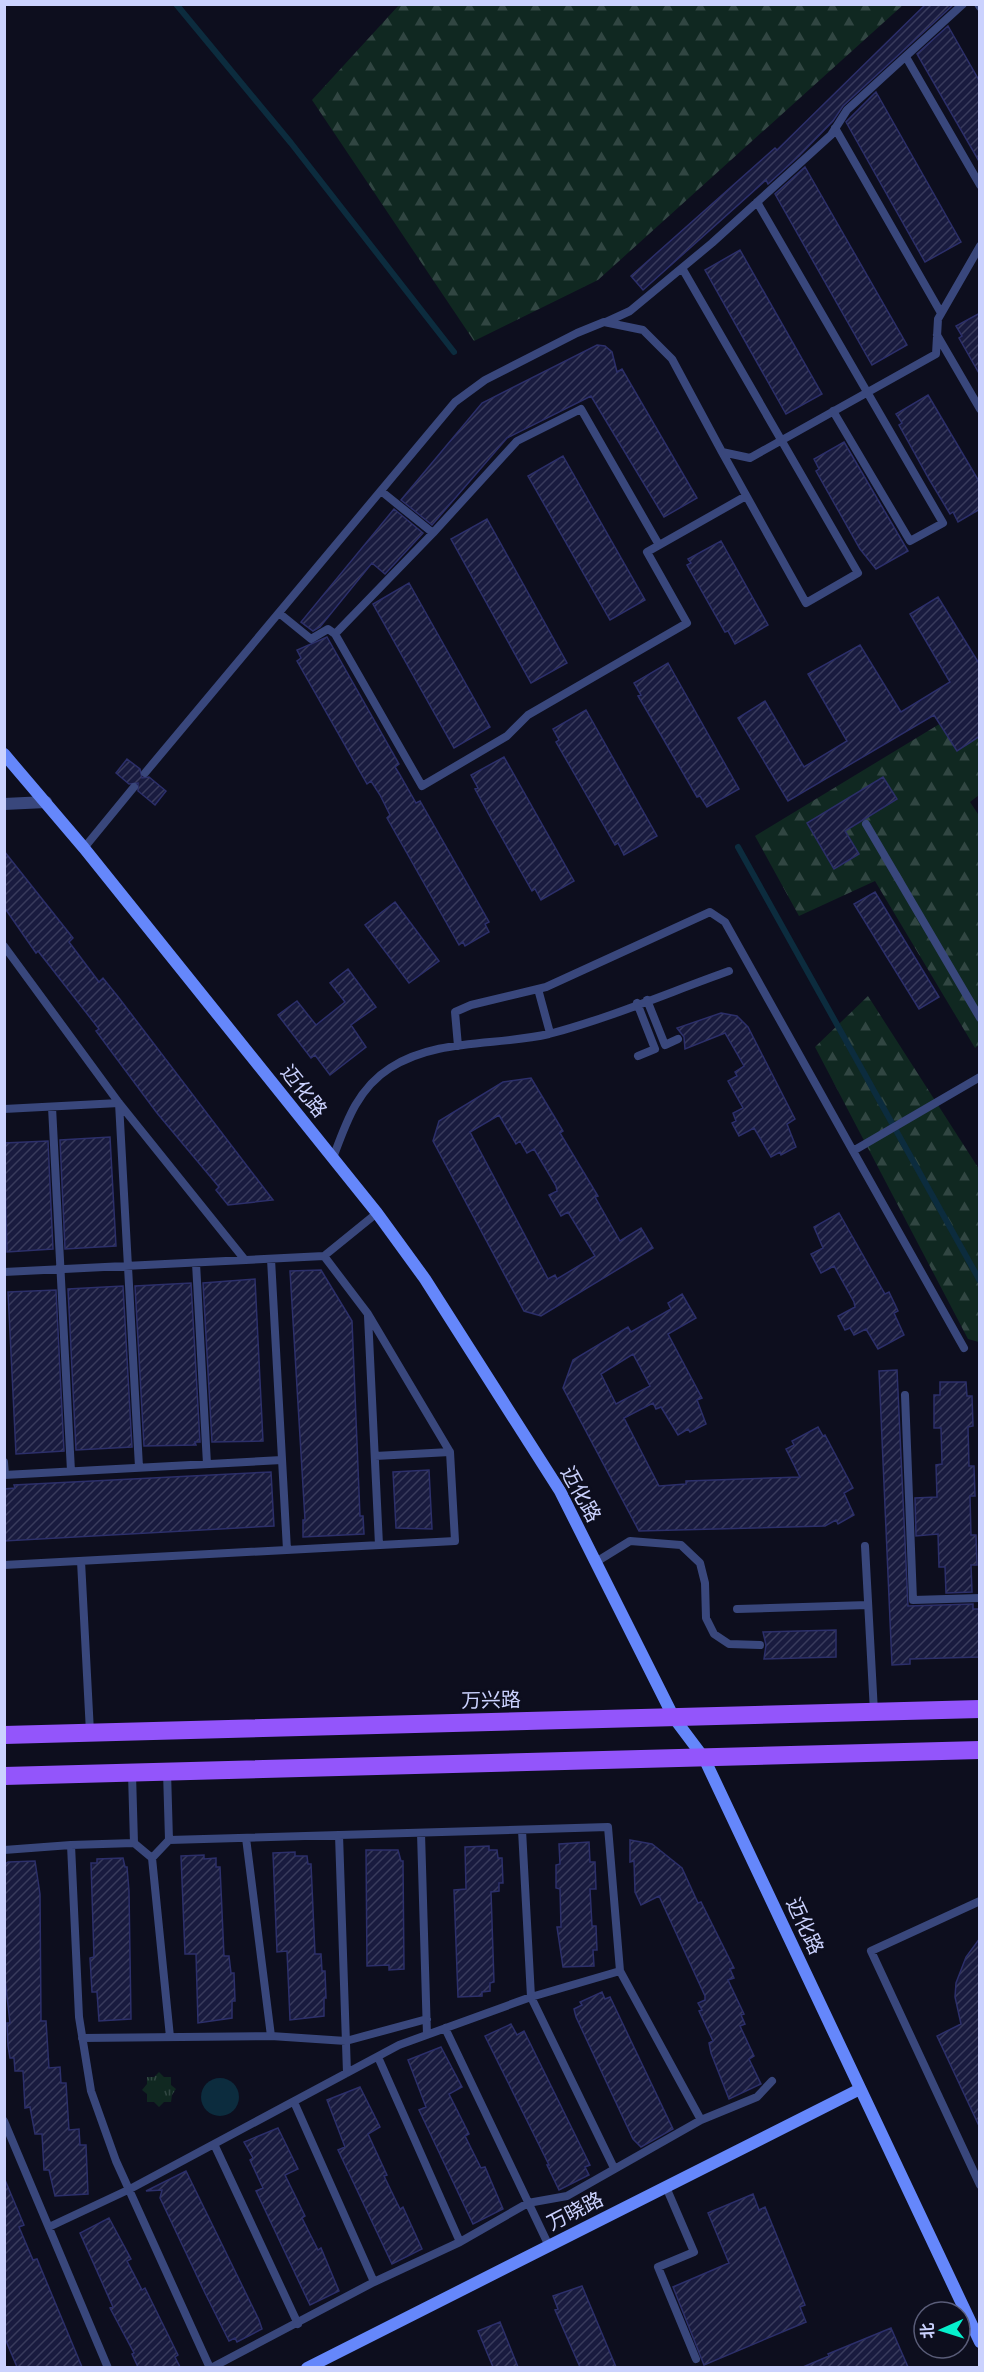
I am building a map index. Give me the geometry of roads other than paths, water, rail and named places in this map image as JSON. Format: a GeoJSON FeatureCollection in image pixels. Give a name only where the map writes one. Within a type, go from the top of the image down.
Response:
{"type":"FeatureCollection","features":[{"type":"Feature","properties":{"kind":"main road","name":"万兴路"},"geometry":{"type":"LineString","coordinates":[[4,1735],[980,1709]]}},
{"type":"Feature","properties":{"kind":"main road"},"geometry":{"type":"LineString","coordinates":[[4,1776],[980,1750]]}},
{"type":"Feature","properties":{"kind":"street","name":"迈化路"},"geometry":{"type":"LineString","coordinates":[[4,754],[84,848],[377,1213],[425,1279],[560,1491],[674,1718],[704,1758],[980,2342]]}},
{"type":"Feature","properties":{"kind":"street"},"geometry":{"type":"LineString","coordinates":[[4,804],[46,802]]}},
{"type":"Feature","properties":{"kind":"street","name":"万晓路"},"geometry":{"type":"LineString","coordinates":[[307,2367],[860,2089]]}},
{"type":"Feature","properties":{"kind":"lane"},"geometry":{"type":"LineString","coordinates":[[145,773],[454,402],[477,385],[577,333],[630,311],[712,243],[831,135],[847,110],[963,4]]}},
{"type":"Feature","properties":{"kind":"lane"},"geometry":{"type":"LineString","coordinates":[[906,57],[980,185]]}},
{"type":"Feature","properties":{"kind":"lane"},"geometry":{"type":"LineString","coordinates":[[835,128],[941,313]]}},
{"type":"Feature","properties":{"kind":"lane"},"geometry":{"type":"LineString","coordinates":[[757,201],[943,523],[910,541],[833,411]]}},
{"type":"Feature","properties":{"kind":"lane"},"geometry":{"type":"LineString","coordinates":[[722,452],[750,458],[936,354],[938,319],[980,246]]}},
{"type":"Feature","properties":{"kind":"lane"},"geometry":{"type":"LineString","coordinates":[[604,322],[643,330],[672,359],[806,603],[858,573],[682,268]]}},
{"type":"Feature","properties":{"kind":"lane"},"geometry":{"type":"LineString","coordinates":[[937,335],[980,409]]}},
{"type":"Feature","properties":{"kind":"lane"},"geometry":{"type":"LineString","coordinates":[[334,634],[433,533],[517,441],[581,409],[659,545]]}},
{"type":"Feature","properties":{"kind":"lane"},"geometry":{"type":"LineString","coordinates":[[381,491],[433,533]]}},
{"type":"Feature","properties":{"kind":"lane"},"geometry":{"type":"LineString","coordinates":[[279,612],[311,639],[328,629],[334,634],[422,786],[507,736],[528,715],[687,623],[647,552],[746,496]]}},
{"type":"Feature","properties":{"kind":"lane"},"geometry":{"type":"LineString","coordinates":[[84,848],[134,788]]}},
{"type":"Feature","properties":{"kind":"lane"},"geometry":{"type":"LineString","coordinates":[[866,824],[980,1018]]}},
{"type":"Feature","properties":{"kind":"lane"},"geometry":{"type":"LineString","coordinates":[[458,1046],[455,1012],[471,1005],[538,989],[710,912],[725,922],[964,1348]]}},
{"type":"Feature","properties":{"kind":"lane"},"geometry":{"type":"LineString","coordinates":[[4,946],[119,1103],[245,1260]]}},
{"type":"Feature","properties":{"kind":"lane"},"geometry":{"type":"LineString","coordinates":[[333,1158],[350,1113],[368,1084],[391,1067],[418,1055],[458,1046],[511,1041],[550,1033],[729,971]]}},
{"type":"Feature","properties":{"kind":"lane"},"geometry":{"type":"LineString","coordinates":[[538,989],[550,1033]]}},
{"type":"Feature","properties":{"kind":"lane"},"geometry":{"type":"LineString","coordinates":[[647,1000],[665,1045]]}},
{"type":"Feature","properties":{"kind":"lane"},"geometry":{"type":"LineString","coordinates":[[637,1003],[655,1049]]}},
{"type":"Feature","properties":{"kind":"lane"},"geometry":{"type":"LineString","coordinates":[[638,1056],[678,1040]]}},
{"type":"Feature","properties":{"kind":"lane"},"geometry":{"type":"LineString","coordinates":[[853,1150],[980,1077]]}},
{"type":"Feature","properties":{"kind":"lane"},"geometry":{"type":"LineString","coordinates":[[4,1109],[119,1103]]}},
{"type":"Feature","properties":{"kind":"lane"},"geometry":{"type":"LineString","coordinates":[[119,1103],[139,1467]]}},
{"type":"Feature","properties":{"kind":"lane"},"geometry":{"type":"LineString","coordinates":[[52,1107],[71,1471]]}},
{"type":"Feature","properties":{"kind":"lane"},"geometry":{"type":"LineString","coordinates":[[4,1272],[324,1256],[377,1213]]}},
{"type":"Feature","properties":{"kind":"lane"},"geometry":{"type":"LineString","coordinates":[[4,1565],[455,1541],[450,1452],[368,1314],[324,1256]]}},
{"type":"Feature","properties":{"kind":"lane"},"geometry":{"type":"LineString","coordinates":[[271,1259],[287,1550]]}},
{"type":"Feature","properties":{"kind":"lane"},"geometry":{"type":"LineString","coordinates":[[196,1263],[207,1464]]}},
{"type":"Feature","properties":{"kind":"lane"},"geometry":{"type":"LineString","coordinates":[[368,1314],[379,1545]]}},
{"type":"Feature","properties":{"kind":"lane"},"geometry":{"type":"LineString","coordinates":[[905,1395],[913,1600],[980,1598]]}},
{"type":"Feature","properties":{"kind":"lane"},"geometry":{"type":"LineString","coordinates":[[375,1456],[450,1452]]}},
{"type":"Feature","properties":{"kind":"lane"},"geometry":{"type":"LineString","coordinates":[[4,1462],[5,1475],[282,1460]]}},
{"type":"Feature","properties":{"kind":"lane"},"geometry":{"type":"LineString","coordinates":[[596,1562],[630,1541],[681,1545],[700,1563],[705,1583],[706,1618],[714,1634],[729,1644],[760,1646]]}},
{"type":"Feature","properties":{"kind":"lane"},"geometry":{"type":"LineString","coordinates":[[865,1546],[874,1712]]}},
{"type":"Feature","properties":{"kind":"lane"},"geometry":{"type":"LineString","coordinates":[[81,1561],[90,1732]]}},
{"type":"Feature","properties":{"kind":"lane"},"geometry":{"type":"LineString","coordinates":[[737,1609],[868,1605]]}},
{"type":"Feature","properties":{"kind":"lane"},"geometry":{"type":"LineString","coordinates":[[152,1858],[169,1840],[167,1772]]}},
{"type":"Feature","properties":{"kind":"lane"},"geometry":{"type":"LineString","coordinates":[[132,1773],[134,1843]]}},
{"type":"Feature","properties":{"kind":"lane"},"geometry":{"type":"LineString","coordinates":[[169,1840],[608,1827],[620,1971],[701,2120]]}},
{"type":"Feature","properties":{"kind":"lane"},"geometry":{"type":"LineString","coordinates":[[522,1830],[531,1997],[614,2168]]}},
{"type":"Feature","properties":{"kind":"lane"},"geometry":{"type":"LineString","coordinates":[[421,1833],[427,2035]]}},
{"type":"Feature","properties":{"kind":"lane"},"geometry":{"type":"LineString","coordinates":[[339,1835],[347,2073]]}},
{"type":"Feature","properties":{"kind":"lane"},"geometry":{"type":"LineString","coordinates":[[246,1838],[271,2036]]}},
{"type":"Feature","properties":{"kind":"lane"},"geometry":{"type":"LineString","coordinates":[[4,1850],[134,1843],[152,1858],[170,2037]]}},
{"type":"Feature","properties":{"kind":"lane"},"geometry":{"type":"LineString","coordinates":[[71,1845],[79,2017],[91,2091],[116,2161],[211,2367],[298,2324],[374,2282],[460,2242],[528,2203],[567,2196],[701,2120],[757,2097],[772,2081]]}},
{"type":"Feature","properties":{"kind":"lane"},"geometry":{"type":"LineString","coordinates":[[980,1900],[871,1951],[980,2185]]}},
{"type":"Feature","properties":{"kind":"lane"},"geometry":{"type":"LineString","coordinates":[[49,2227],[130,2190],[378,2056],[445,2028],[531,1997],[620,1971]]}},
{"type":"Feature","properties":{"kind":"lane"},"geometry":{"type":"LineString","coordinates":[[82,2038],[271,2036],[346,2041],[427,2019]]}},
{"type":"Feature","properties":{"kind":"lane"},"geometry":{"type":"LineString","coordinates":[[445,2028],[549,2246]]}},
{"type":"Feature","properties":{"kind":"lane"},"geometry":{"type":"LineString","coordinates":[[378,2056],[460,2242]]}},
{"type":"Feature","properties":{"kind":"lane"},"geometry":{"type":"LineString","coordinates":[[294,2102],[374,2282]]}},
{"type":"Feature","properties":{"kind":"lane"},"geometry":{"type":"LineString","coordinates":[[4,2121],[108,2367]]}},
{"type":"Feature","properties":{"kind":"lane"},"geometry":{"type":"LineString","coordinates":[[214,2145],[298,2324]]}},
{"type":"Feature","properties":{"kind":"lane"},"geometry":{"type":"LineString","coordinates":[[666,2187],[694,2252],[658,2267],[696,2359]]}},
{"type":"Feature","properties":{"kind":"water"},"geometry":{"type":"Polygon","coordinates":[[[220,2078],[233,2084],[239,2097],[233,2110],[220,2116],[207,2110],[201,2097],[207,2084],[220,2078]]]}},
{"type":"Feature","properties":{"kind":"waterway"},"geometry":{"type":"LineString","coordinates":[[176,4],[291,143],[454,352]]}},
{"type":"Feature","properties":{"kind":"waterway"},"geometry":{"type":"LineString","coordinates":[[738,847],[980,1281]]}}]}
